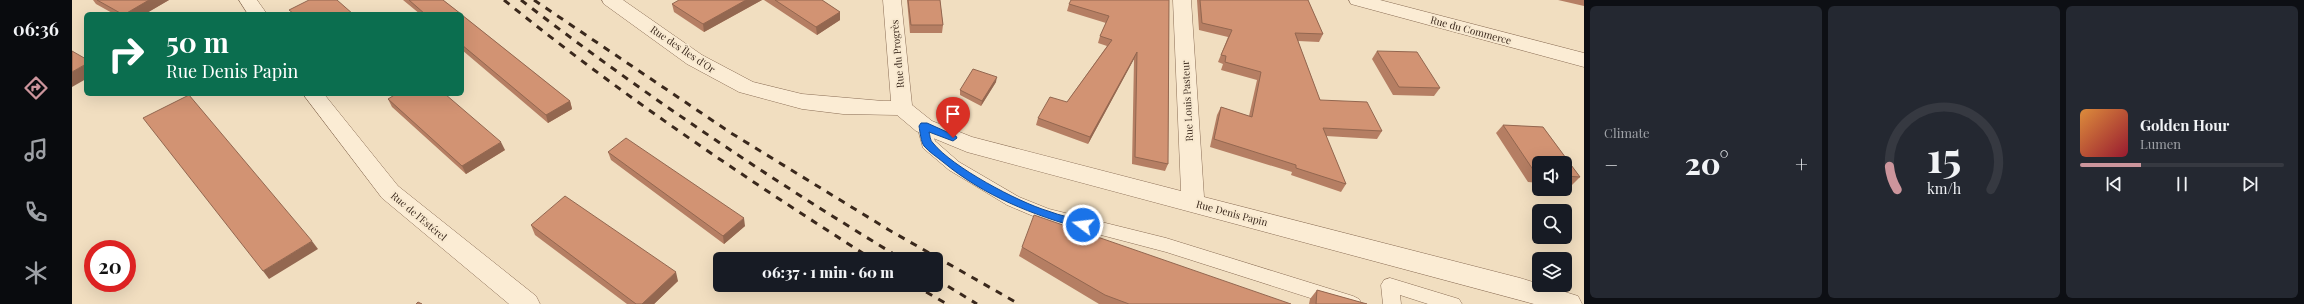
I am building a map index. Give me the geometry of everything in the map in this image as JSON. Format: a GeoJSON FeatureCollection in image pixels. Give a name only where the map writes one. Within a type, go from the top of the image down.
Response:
{"type":"FeatureCollection","features":[{"type":"Feature","properties":{"kind":"street"},"geometry":{"type":"LineString","coordinates":[[248,0],[257,12]]}},
{"type":"Feature","properties":{"kind":"street","name":"Rue des Îles d'Or"},"geometry":{"type":"LineString","coordinates":[[611,0],[710,69],[745,87],[786,99],[882,109],[902,108]]}},
{"type":"Feature","properties":{"kind":"street","name":"Rue du Progrès"},"geometry":{"type":"LineString","coordinates":[[892,0],[902,108]]}},
{"type":"Feature","properties":{"kind":"street","name":"Rue Louis Pasteur"},"geometry":{"type":"LineString","coordinates":[[1182,0],[1193,203]]}},
{"type":"Feature","properties":{"kind":"street","name":"Rue du Commerce"},"geometry":{"type":"LineString","coordinates":[[1358,0],[1584,60]]}},
{"type":"Feature","properties":{"kind":"street","name":"Rue de l'Estérel"},"geometry":{"type":"LineString","coordinates":[[315,96],[390,192],[526,304]]}},
{"type":"Feature","properties":{"kind":"street","name":"Rue Denis Papin"},"geometry":{"type":"LineString","coordinates":[[902,108],[924,126],[967,144],[1520,289],[1569,304]]}},
{"type":"Feature","properties":{"kind":"lane"},"geometry":{"type":"LineString","coordinates":[[924,126],[928,144],[954,166],[1013,201],[1046,215],[1166,245],[1353,304]]}},
{"type":"Feature","properties":{"kind":"lane"},"geometry":{"type":"LineString","coordinates":[[1392,304],[1390,284],[1453,304]]}},
{"type":"Feature","properties":{"kind":"building"},"geometry":{"type":"Polygon","coordinates":[[[97,0],[149,0],[128,12],[118,12],[97,0]]]}},
{"type":"Feature","properties":{"kind":"building"},"geometry":{"type":"Polygon","coordinates":[[[309,0],[337,0],[351,12],[292,12],[289,10],[309,0]]]}},
{"type":"Feature","properties":{"kind":"building"},"geometry":{"type":"Polygon","coordinates":[[[409,0],[443,0],[458,12],[423,12],[409,0]]]}},
{"type":"Feature","properties":{"kind":"building"},"geometry":{"type":"Polygon","coordinates":[[[679,0],[746,0],[703,24],[672,4],[679,0]]]}},
{"type":"Feature","properties":{"kind":"building"},"geometry":{"type":"Polygon","coordinates":[[[775,0],[822,0],[840,12],[816,27],[775,0]]]}},
{"type":"Feature","properties":{"kind":"building"},"geometry":{"type":"Polygon","coordinates":[[[908,0],[940,0],[943,25],[911,25],[908,0]]]}},
{"type":"Feature","properties":{"kind":"building"},"geometry":{"type":"Polygon","coordinates":[[[1071,0],[1169,0],[1168,164],[1135,157],[1137,52],[1090,137],[1038,118],[1050,97],[1067,102],[1112,40],[1100,36],[1109,16],[1069,4],[1071,0]]]}},
{"type":"Feature","properties":{"kind":"building"},"geometry":{"type":"Polygon","coordinates":[[[1200,0],[1308,0],[1323,34],[1295,33],[1320,100],[1367,102],[1382,131],[1323,128],[1346,184],[1296,168],[1296,165],[1214,139],[1221,107],[1252,117],[1261,72],[1225,62],[1226,56],[1221,55],[1232,30],[1202,23],[1200,0]]]}},
{"type":"Feature","properties":{"kind":"building"},"geometry":{"type":"Polygon","coordinates":[[[464,17],[570,101],[546,115],[464,47],[464,17]]]}},
{"type":"Feature","properties":{"kind":"building"},"geometry":{"type":"Polygon","coordinates":[[[72,51],[84,58],[84,65],[72,72],[72,51]]]}},
{"type":"Feature","properties":{"kind":"building"},"geometry":{"type":"Polygon","coordinates":[[[1377,51],[1417,52],[1440,88],[1399,87],[1377,51]]]}},
{"type":"Feature","properties":{"kind":"building"},"geometry":{"type":"Polygon","coordinates":[[[973,69],[997,77],[982,101],[960,90],[973,69]]]}},
{"type":"Feature","properties":{"kind":"building"},"geometry":{"type":"Polygon","coordinates":[[[187,96],[190,96],[312,241],[263,271],[143,118],[187,96]]]}},
{"type":"Feature","properties":{"kind":"building"},"geometry":{"type":"Polygon","coordinates":[[[393,96],[447,96],[501,142],[462,166],[388,99],[393,96]]]}},
{"type":"Feature","properties":{"kind":"building"},"geometry":{"type":"Polygon","coordinates":[[[1503,125],[1543,127],[1564,156],[1532,156],[1532,168],[1503,125]]]}},
{"type":"Feature","properties":{"kind":"building"},"geometry":{"type":"Polygon","coordinates":[[[626,138],[744,218],[723,236],[608,152],[626,138]]]}},
{"type":"Feature","properties":{"kind":"building"},"geometry":{"type":"Polygon","coordinates":[[[1572,166],[1580,177],[1572,176],[1572,166]]]}},
{"type":"Feature","properties":{"kind":"building"},"geometry":{"type":"Polygon","coordinates":[[[565,196],[676,272],[642,304],[636,304],[531,225],[565,196]]]}},
{"type":"Feature","properties":{"kind":"building"},"geometry":{"type":"Polygon","coordinates":[[[1034,215],[1291,304],[1129,304],[1105,295],[1022,247],[1034,215]]]}},
{"type":"Feature","properties":{"kind":"building"},"geometry":{"type":"Polygon","coordinates":[[[1317,290],[1367,304],[1316,304],[1317,290]]]}},
{"type":"Feature","properties":{"kind":"railway"},"geometry":{"type":"LineString","coordinates":[[504,0],[593,69],[684,135],[777,198],[861,252]]}},
{"type":"Feature","properties":{"kind":"railway"},"geometry":{"type":"LineString","coordinates":[[521,0],[613,69],[708,135],[804,198],[891,252]]}},
{"type":"Feature","properties":{"kind":"railway"},"geometry":{"type":"LineString","coordinates":[[534,0],[731,133],[889,230],[1019,304]]}},
{"type":"Feature","properties":{"kind":"railway"},"geometry":{"type":"LineString","coordinates":[[943,283],[977,304]]}},
{"type":"Feature","properties":{"kind":"railway"},"geometry":{"type":"LineString","coordinates":[[926,292],[947,304]]}},
{"type":"Feature","properties":{"kind":"route"},"geometry":{"type":"LineString","coordinates":[[953,138],[924,126],[928,144],[954,166],[979,182],[1013,201],[1046,215],[1083,225]]}}]}
